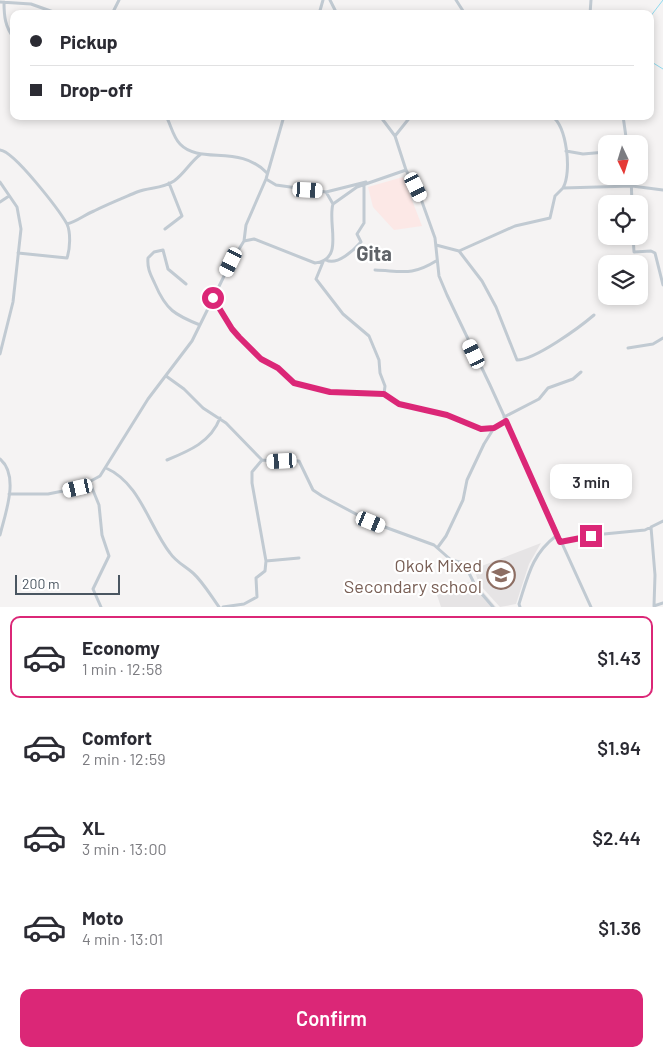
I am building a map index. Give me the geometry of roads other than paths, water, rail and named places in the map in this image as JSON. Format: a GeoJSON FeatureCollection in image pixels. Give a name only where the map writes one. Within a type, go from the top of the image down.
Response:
{"type":"FeatureCollection","features":[{"type":"Feature","properties":{"kind":"street"},"geometry":{"type":"LineString","coordinates":[[10,33],[5,22],[2,2],[31,4],[48,10]]}},
{"type":"Feature","properties":{"kind":"street"},"geometry":{"type":"LineString","coordinates":[[168,120],[181,145],[189,151],[201,154],[225,154],[250,159],[259,164],[267,174]]}},
{"type":"Feature","properties":{"kind":"street"},"geometry":{"type":"LineString","coordinates":[[9,494],[48,494],[90,483],[106,468],[119,442],[148,399],[192,341],[243,242],[246,225],[266,179],[283,120]]}},
{"type":"Feature","properties":{"kind":"street"},"geometry":{"type":"LineString","coordinates":[[383,120],[395,136],[406,170],[422,199],[436,245],[436,261],[447,295],[505,419],[556,536],[591,607]]}},
{"type":"Feature","properties":{"kind":"street"},"geometry":{"type":"LineString","coordinates":[[395,136],[408,120]]}},
{"type":"Feature","properties":{"kind":"street"},"geometry":{"type":"LineString","coordinates":[[458,251],[515,226],[550,218],[555,196],[563,188],[567,179],[566,151],[563,135],[556,120]]}},
{"type":"Feature","properties":{"kind":"street"},"geometry":{"type":"LineString","coordinates":[[623,120],[625,135]]}},
{"type":"Feature","properties":{"kind":"street"},"geometry":{"type":"LineString","coordinates":[[0,150],[10,155],[32,177],[67,224],[69,238],[67,258],[18,253]]}},
{"type":"Feature","properties":{"kind":"street"},"geometry":{"type":"LineString","coordinates":[[566,151],[583,154],[598,153]]}},
{"type":"Feature","properties":{"kind":"street"},"geometry":{"type":"LineString","coordinates":[[67,224],[80,220],[95,210],[138,192],[157,189],[169,183],[185,172],[190,162],[201,154]]}},
{"type":"Feature","properties":{"kind":"street"},"geometry":{"type":"LineString","coordinates":[[333,204],[350,191],[406,170]]}},
{"type":"Feature","properties":{"kind":"street"},"geometry":{"type":"LineString","coordinates":[[266,179],[276,185],[326,192],[354,183],[370,182]]}},
{"type":"Feature","properties":{"kind":"street"},"geometry":{"type":"LineString","coordinates":[[0,182],[20,215],[21,229],[13,302],[0,354]]}},
{"type":"Feature","properties":{"kind":"street"},"geometry":{"type":"LineString","coordinates":[[165,229],[182,216],[169,183]]}},
{"type":"Feature","properties":{"kind":"street"},"geometry":{"type":"LineString","coordinates":[[243,242],[254,239],[315,263],[334,262],[361,242],[358,234],[364,223],[364,185]]}},
{"type":"Feature","properties":{"kind":"street"},"geometry":{"type":"LineString","coordinates":[[563,188],[632,186],[663,190]]}},
{"type":"Feature","properties":{"kind":"street"},"geometry":{"type":"LineString","coordinates":[[632,186],[632,195]]}},
{"type":"Feature","properties":{"kind":"street"},"geometry":{"type":"LineString","coordinates":[[326,192],[333,204],[331,218],[334,240],[331,254],[325,261],[316,279],[343,314],[369,336],[380,360],[380,374],[385,386],[384,394]]}},
{"type":"Feature","properties":{"kind":"street"},"geometry":{"type":"LineString","coordinates":[[0,202],[9,196]]}},
{"type":"Feature","properties":{"kind":"street"},"geometry":{"type":"LineString","coordinates":[[436,245],[458,251],[482,281],[496,307],[517,360],[534,355],[576,331],[594,315]]}},
{"type":"Feature","properties":{"kind":"street"},"geometry":{"type":"LineString","coordinates":[[633,245],[634,252],[651,251],[655,253],[663,285]]}},
{"type":"Feature","properties":{"kind":"street"},"geometry":{"type":"LineString","coordinates":[[186,284],[168,269],[164,251],[154,252],[148,258],[148,271],[162,302],[179,315],[200,325]]}},
{"type":"Feature","properties":{"kind":"street"},"geometry":{"type":"LineString","coordinates":[[375,270],[407,273],[425,268],[436,261]]}},
{"type":"Feature","properties":{"kind":"street"},"geometry":{"type":"LineString","coordinates":[[213,298],[239,337],[261,359],[278,368],[294,383],[330,392],[384,394],[399,404],[447,415],[474,427],[494,428]]}},
{"type":"Feature","properties":{"kind":"street"},"geometry":{"type":"LineString","coordinates":[[628,348],[648,345],[663,338]]}},
{"type":"Feature","properties":{"kind":"street"},"geometry":{"type":"LineString","coordinates":[[438,547],[446,536],[463,500],[467,480],[484,444],[494,428],[538,399],[548,388],[573,378],[581,372]]}},
{"type":"Feature","properties":{"kind":"street"},"geometry":{"type":"LineString","coordinates":[[166,376],[184,389],[203,408],[220,418],[262,460],[299,461],[313,490],[371,522],[438,547],[452,560],[467,566],[476,587],[492,607]]}},
{"type":"Feature","properties":{"kind":"street"},"geometry":{"type":"LineString","coordinates":[[167,460],[190,452],[218,425],[220,418]]}},
{"type":"Feature","properties":{"kind":"street"},"geometry":{"type":"LineString","coordinates":[[0,459],[6,464],[9,474],[9,494],[0,536]]}},
{"type":"Feature","properties":{"kind":"street"},"geometry":{"type":"LineString","coordinates":[[106,468],[118,475],[134,490],[171,554],[182,566],[193,573],[221,607],[244,604],[257,597],[256,579],[265,571],[266,561],[252,483],[252,472],[262,460]]}},
{"type":"Feature","properties":{"kind":"street"},"geometry":{"type":"LineString","coordinates":[[90,483],[100,506],[102,535],[109,556],[93,589],[101,607]]}},
{"type":"Feature","properties":{"kind":"street"},"geometry":{"type":"LineString","coordinates":[[560,542],[651,528],[663,521]]}},
{"type":"Feature","properties":{"kind":"street"},"geometry":{"type":"LineString","coordinates":[[651,528],[655,575],[653,607],[663,603]]}},
{"type":"Feature","properties":{"kind":"street"},"geometry":{"type":"LineString","coordinates":[[515,607],[520,606],[533,561],[542,548],[556,536]]}},
{"type":"Feature","properties":{"kind":"street"},"geometry":{"type":"LineString","coordinates":[[266,561],[299,558]]}},
{"type":"Feature","properties":{"kind":"waterway"},"geometry":{"type":"LineString","coordinates":[[654,12],[663,0]]}},
{"type":"Feature","properties":{"kind":"waterway"},"geometry":{"type":"LineString","coordinates":[[654,63],[663,69]]}},
{"type":"Feature","properties":{"kind":"place","name":"Okok Mixed Secondary school"},"geometry":{"type":"Point","coordinates":[501,575]}},
{"type":"Feature","properties":{"kind":"district","name":"Gita"},"geometry":{"type":"Point","coordinates":[374,253]}}]}
